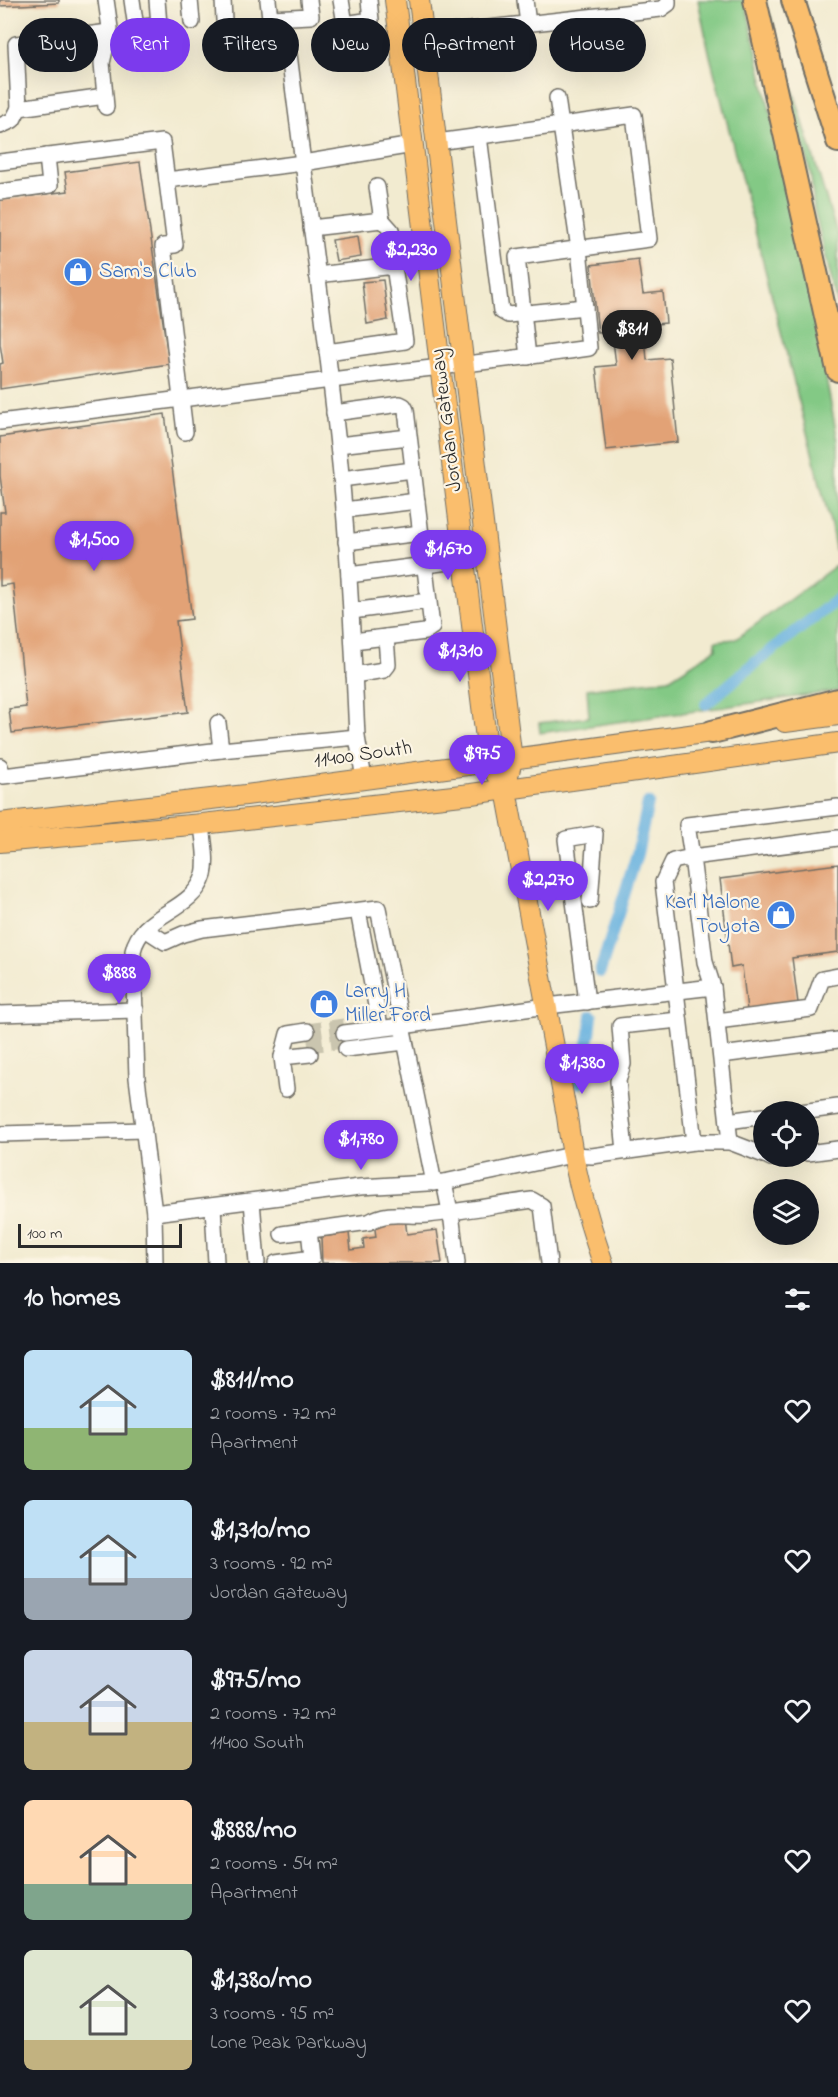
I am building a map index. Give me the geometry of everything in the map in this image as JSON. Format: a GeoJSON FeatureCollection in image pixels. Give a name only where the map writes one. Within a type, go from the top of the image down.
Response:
{"type":"FeatureCollection","features":[{"type":"Feature","properties":{"kind":"highway"},"geometry":{"type":"LineString","coordinates":[[755,0],[838,370]]}},
{"type":"Feature","properties":{"kind":"highway"},"geometry":{"type":"LineString","coordinates":[[794,0],[838,141]]}},
{"type":"Feature","properties":{"kind":"highway"},"geometry":{"type":"LineString","coordinates":[[712,732],[838,700]]}},
{"type":"Feature","properties":{"kind":"main road","name":"Jordan Gateway"},"geometry":{"type":"LineString","coordinates":[[395,0],[489,763],[506,790]]}},
{"type":"Feature","properties":{"kind":"main road","name":"Jordan Gateway"},"geometry":{"type":"LineString","coordinates":[[419,0],[422,18]]}},
{"type":"Feature","properties":{"kind":"main road","name":"Jordan Gateway"},"geometry":{"type":"LineString","coordinates":[[429,72],[512,760],[506,790]]}},
{"type":"Feature","properties":{"kind":"main road"},"geometry":{"type":"LineString","coordinates":[[413,145],[437,142]]}},
{"type":"Feature","properties":{"kind":"main road","name":"11400 South"},"geometry":{"type":"LineString","coordinates":[[0,823],[189,802],[838,715]]}},
{"type":"Feature","properties":{"kind":"main road"},"geometry":{"type":"LineString","coordinates":[[0,842],[202,824],[506,790],[838,743]]}},
{"type":"Feature","properties":{"kind":"main road"},"geometry":{"type":"LineString","coordinates":[[506,790],[567,1116],[576,1178],[603,1263]]}},
{"type":"Feature","properties":{"kind":"street"},"geometry":{"type":"LineString","coordinates":[[19,108],[106,101],[102,63],[109,32],[106,0]]}},
{"type":"Feature","properties":{"kind":"street"},"geometry":{"type":"LineString","coordinates":[[132,0],[136,28],[159,25],[157,0]]}},
{"type":"Feature","properties":{"kind":"street"},"geometry":{"type":"LineString","coordinates":[[190,0],[192,22]]}},
{"type":"Feature","properties":{"kind":"street"},"geometry":{"type":"LineString","coordinates":[[224,0],[224,18]]}},
{"type":"Feature","properties":{"kind":"street"},"geometry":{"type":"LineString","coordinates":[[268,0],[270,18],[311,16],[309,0]]}},
{"type":"Feature","properties":{"kind":"street"},"geometry":{"type":"LineString","coordinates":[[341,0],[345,24],[371,20],[369,0]]}},
{"type":"Feature","properties":{"kind":"street"},"geometry":{"type":"LineString","coordinates":[[525,0],[527,18]]}},
{"type":"Feature","properties":{"kind":"street"},"geometry":{"type":"LineString","coordinates":[[537,23],[661,9],[668,4],[668,0]]}},
{"type":"Feature","properties":{"kind":"street"},"geometry":{"type":"LineString","coordinates":[[0,126],[13,120],[19,108],[16,44],[109,32]]}},
{"type":"Feature","properties":{"kind":"street"},"geometry":{"type":"LineString","coordinates":[[291,72],[338,445],[352,611],[357,736],[364,779]]}},
{"type":"Feature","properties":{"kind":"street"},"geometry":{"type":"LineString","coordinates":[[0,422],[589,348],[579,249],[557,98]]}},
{"type":"Feature","properties":{"kind":"street"},"geometry":{"type":"LineString","coordinates":[[437,142],[634,115],[649,239],[495,259]]}},
{"type":"Feature","properties":{"kind":"street"},"geometry":{"type":"LineString","coordinates":[[479,136],[501,310],[508,315],[585,306]]}},
{"type":"Feature","properties":{"kind":"street"},"geometry":{"type":"LineString","coordinates":[[0,162],[162,142],[175,245],[164,246],[185,432]]}},
{"type":"Feature","properties":{"kind":"street"},"geometry":{"type":"LineString","coordinates":[[167,180],[303,163],[413,145]]}},
{"type":"Feature","properties":{"kind":"street"},"geometry":{"type":"LineString","coordinates":[[0,192],[50,185],[47,156]]}},
{"type":"Feature","properties":{"kind":"street"},"geometry":{"type":"LineString","coordinates":[[327,352],[405,341],[391,230],[382,220],[377,187]]}},
{"type":"Feature","properties":{"kind":"street"},"geometry":{"type":"LineString","coordinates":[[311,228],[382,220]]}},
{"type":"Feature","properties":{"kind":"street"},"geometry":{"type":"LineString","coordinates":[[517,257],[528,357]]}},
{"type":"Feature","properties":{"kind":"street"},"geometry":{"type":"LineString","coordinates":[[317,275],[394,266]]}},
{"type":"Feature","properties":{"kind":"street"},"geometry":{"type":"LineString","coordinates":[[334,413],[400,404],[404,406],[432,627],[429,631],[353,641]]}},
{"type":"Feature","properties":{"kind":"street"},"geometry":{"type":"LineString","coordinates":[[338,445],[409,436]]}},
{"type":"Feature","properties":{"kind":"street"},"geometry":{"type":"LineString","coordinates":[[341,478],[413,470]]}},
{"type":"Feature","properties":{"kind":"street"},"geometry":{"type":"LineString","coordinates":[[344,510],[417,501]]}},
{"type":"Feature","properties":{"kind":"street"},"geometry":{"type":"LineString","coordinates":[[346,542],[421,533]]}},
{"type":"Feature","properties":{"kind":"street"},"geometry":{"type":"LineString","coordinates":[[349,575],[464,560]]}},
{"type":"Feature","properties":{"kind":"street"},"geometry":{"type":"LineString","coordinates":[[352,611],[428,601]]}},
{"type":"Feature","properties":{"kind":"street"},"geometry":{"type":"LineString","coordinates":[[354,675],[384,670],[388,665],[386,637]]}},
{"type":"Feature","properties":{"kind":"street"},"geometry":{"type":"LineString","coordinates":[[218,723],[221,750]]}},
{"type":"Feature","properties":{"kind":"street"},"geometry":{"type":"LineString","coordinates":[[0,766],[3,776],[357,736]]}},
{"type":"Feature","properties":{"kind":"street"},"geometry":{"type":"LineString","coordinates":[[730,1142],[713,987],[705,962],[687,825],[838,807]]}},
{"type":"Feature","properties":{"kind":"street"},"geometry":{"type":"LineString","coordinates":[[155,1263],[154,1213],[137,1078],[134,951],[135,943],[145,929],[183,904],[194,894],[200,884],[205,861],[202,824]]}},
{"type":"Feature","properties":{"kind":"street"},"geometry":{"type":"LineString","coordinates":[[587,1002],[566,839],[595,834],[590,901]]}},
{"type":"Feature","properties":{"kind":"street"},"geometry":{"type":"LineString","coordinates":[[694,1142],[663,882],[673,861],[838,838]]}},
{"type":"Feature","properties":{"kind":"street"},"geometry":{"type":"LineString","coordinates":[[145,929],[165,942],[202,929],[378,908],[403,1030],[439,1182],[450,1211],[457,1263]]}},
{"type":"Feature","properties":{"kind":"street"},"geometry":{"type":"LineString","coordinates":[[357,911],[379,1021]]}},
{"type":"Feature","properties":{"kind":"street"},"geometry":{"type":"LineString","coordinates":[[717,1021],[811,1009],[822,979],[838,976]]}},
{"type":"Feature","properties":{"kind":"street"},"geometry":{"type":"LineString","coordinates":[[403,1030],[379,1021],[345,1037],[403,1030],[547,1006],[713,987]]}},
{"type":"Feature","properties":{"kind":"street"},"geometry":{"type":"LineString","coordinates":[[0,1014],[136,1010]]}},
{"type":"Feature","properties":{"kind":"street"},"geometry":{"type":"LineString","coordinates":[[625,1152],[618,1081],[623,1064],[620,1026],[679,1020]]}},
{"type":"Feature","properties":{"kind":"street"},"geometry":{"type":"LineString","coordinates":[[284,1049],[308,1042],[288,1034],[284,1049],[286,1089]]}},
{"type":"Feature","properties":{"kind":"street"},"geometry":{"type":"LineString","coordinates":[[721,1055],[838,1040]]}},
{"type":"Feature","properties":{"kind":"street"},"geometry":{"type":"LineString","coordinates":[[819,1110],[838,1107]]}},
{"type":"Feature","properties":{"kind":"street"},"geometry":{"type":"LineString","coordinates":[[728,1121],[753,1118]]}},
{"type":"Feature","properties":{"kind":"street"},"geometry":{"type":"LineString","coordinates":[[0,1134],[144,1130]]}},
{"type":"Feature","properties":{"kind":"street"},"geometry":{"type":"LineString","coordinates":[[154,1213],[360,1187],[439,1182],[572,1155],[592,1156],[694,1142],[730,1142],[753,1151]]}},
{"type":"Feature","properties":{"kind":"street"},"geometry":{"type":"LineString","coordinates":[[819,1152],[838,1149]]}},
{"type":"Feature","properties":{"kind":"street"},"geometry":{"type":"LineString","coordinates":[[282,1234],[369,1222],[377,1217],[394,1213],[426,1215],[532,1200],[542,1206],[549,1263]]}},
{"type":"Feature","properties":{"kind":"street"},"geometry":{"type":"LineString","coordinates":[[252,1201],[257,1263]]}},
{"type":"Feature","properties":{"kind":"street"},"geometry":{"type":"LineString","coordinates":[[213,1206],[216,1263]]}},
{"type":"Feature","properties":{"kind":"street"},"geometry":{"type":"LineString","coordinates":[[276,1263],[313,1261],[309,1230]]}},
{"type":"Feature","properties":{"kind":"green space"},"geometry":{"type":"Polygon","coordinates":[[[698,0],[745,0],[808,281],[838,442],[838,563],[831,526],[710,56],[698,0]]]}},
{"type":"Feature","properties":{"kind":"green space"},"geometry":{"type":"Polygon","coordinates":[[[769,11],[838,237],[838,306],[814,209],[811,176],[805,150],[788,100],[769,11]]]}},
{"type":"Feature","properties":{"kind":"green space"},"geometry":{"type":"Polygon","coordinates":[[[838,564],[838,691],[540,733],[539,723],[589,717],[587,689],[669,679],[716,649],[715,641],[736,639],[838,564]]]}},
{"type":"Feature","properties":{"kind":"building"},"geometry":{"type":"Polygon","coordinates":[[[0,0],[59,0],[59,3],[0,6],[0,0]]]}},
{"type":"Feature","properties":{"kind":"building","name":"Sam's Club"},"geometry":{"type":"Polygon","coordinates":[[[140,162],[169,364],[0,389],[0,364],[3,363],[0,344],[0,200],[68,191],[65,172],[140,162]]]}},
{"type":"Feature","properties":{"kind":"building"},"geometry":{"type":"Polygon","coordinates":[[[358,236],[361,257],[336,261],[332,240],[358,236]]]}},
{"type":"Feature","properties":{"kind":"building"},"geometry":{"type":"Polygon","coordinates":[[[638,259],[643,294],[663,292],[666,323],[644,325],[647,360],[670,358],[678,442],[606,450],[596,367],[616,365],[612,332],[598,333],[591,265],[638,259]]]}},
{"type":"Feature","properties":{"kind":"building"},"geometry":{"type":"Polygon","coordinates":[[[383,280],[388,320],[367,324],[362,282],[383,280]]]}},
{"type":"Feature","properties":{"kind":"building"},"geometry":{"type":"Polygon","coordinates":[[[165,414],[192,619],[176,621],[188,712],[12,733],[9,709],[26,707],[13,584],[0,586],[0,512],[5,512],[0,476],[0,437],[165,414]]]}},
{"type":"Feature","properties":{"kind":"building","name":"Karl Malone Toyota"},"geometry":{"type":"Polygon","coordinates":[[[838,864],[838,952],[792,958],[798,1003],[747,1010],[742,966],[731,968],[720,879],[838,864]]]}},
{"type":"Feature","properties":{"kind":"building"},"geometry":{"type":"Polygon","coordinates":[[[405,1218],[407,1234],[437,1230],[442,1263],[322,1263],[321,1237],[349,1233],[351,1250],[364,1248],[363,1239],[376,1237],[374,1221],[405,1218]]]}},
{"type":"Feature","properties":{"kind":"waterway"},"geometry":{"type":"LineString","coordinates":[[706,704],[838,599]]}},
{"type":"Feature","properties":{"kind":"waterway"},"geometry":{"type":"LineString","coordinates":[[600,972],[637,854],[648,803]]}},
{"type":"Feature","properties":{"kind":"waterway"},"geometry":{"type":"LineString","coordinates":[[579,1083],[592,1016]]}},
{"type":"Feature","properties":{"kind":"tunnel"},"geometry":{"type":"LineString","coordinates":[[307,1031],[344,1026]]}},
{"type":"Feature","properties":{"kind":"tunnel"},"geometry":{"type":"LineString","coordinates":[[308,1045],[345,1041]]}},
{"type":"Feature","properties":{"kind":"place","name":"Sam's Club"},"geometry":{"type":"Point","coordinates":[78,272]}},
{"type":"Feature","properties":{"kind":"place","name":"Karl Malone Toyota"},"geometry":{"type":"Point","coordinates":[781,915]}},
{"type":"Feature","properties":{"kind":"place","name":"Larry H Miller Ford"},"geometry":{"type":"Point","coordinates":[324,1004]}}]}
